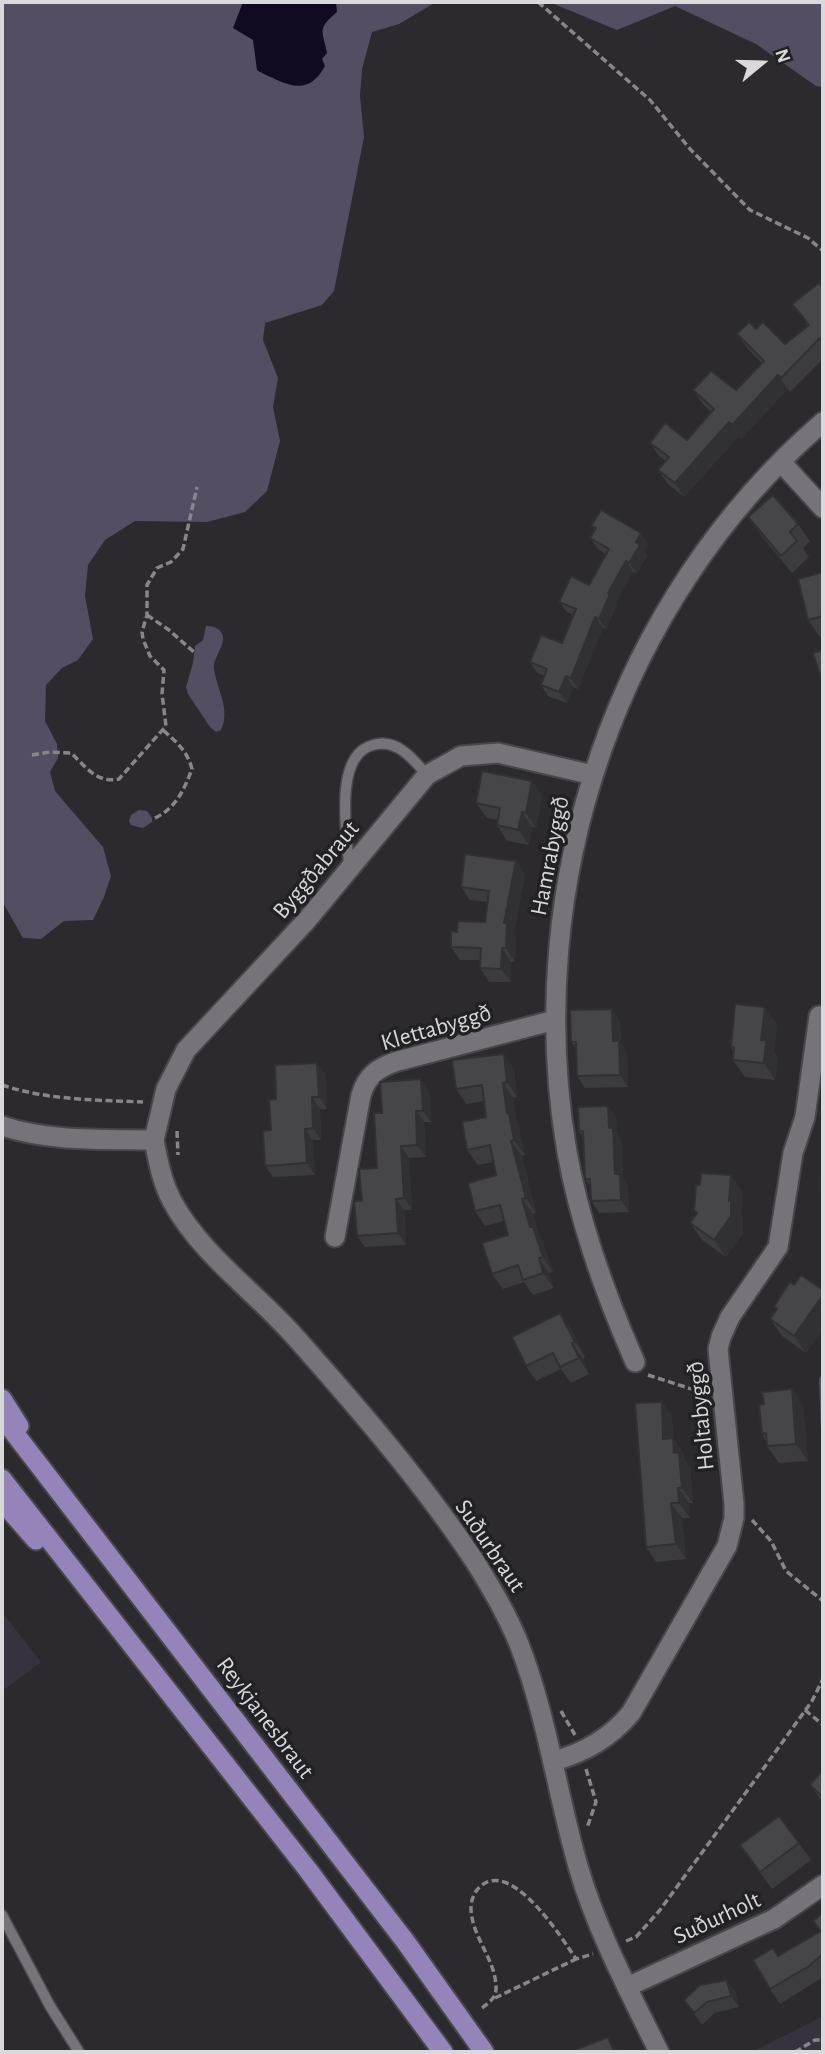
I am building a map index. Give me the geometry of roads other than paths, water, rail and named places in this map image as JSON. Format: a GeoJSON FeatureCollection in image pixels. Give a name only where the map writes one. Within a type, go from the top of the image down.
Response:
{"type":"FeatureCollection","features":[{"type":"Feature","properties":{"kind":"highway"},"geometry":{"type":"LineString","coordinates":[[2,1399],[76,1512]]}},
{"type":"Feature","properties":{"kind":"highway","name":"Reykjanesbraut"},"geometry":{"type":"LineString","coordinates":[[2,1418],[405,1941],[484,2052]]}},
{"type":"Feature","properties":{"kind":"highway"},"geometry":{"type":"LineString","coordinates":[[2,1479],[307,1870],[443,2052]]}},
{"type":"Feature","properties":{"kind":"highway"},"geometry":{"type":"LineString","coordinates":[[2,1501],[19,1523],[103,1608]]}},
{"type":"Feature","properties":{"kind":"street","name":"Hamrabyggð"},"geometry":{"type":"LineString","coordinates":[[635,1362],[601,1281],[576,1196],[561,1109],[555,1020],[564,896],[581,815],[593,775],[625,689],[668,607],[720,531],[781,462],[823,422]]}},
{"type":"Feature","properties":{"kind":"street"},"geometry":{"type":"LineString","coordinates":[[781,462],[823,508]]}},
{"type":"Feature","properties":{"kind":"street","name":"Byggðabraut"},"geometry":{"type":"LineString","coordinates":[[154,1140],[166,1089],[186,1050],[271,961],[427,775],[461,756],[498,753],[593,775]]}},
{"type":"Feature","properties":{"kind":"street","name":"Holtabyggð"},"geometry":{"type":"LineString","coordinates":[[553,1761],[595,1745],[609,1736],[632,1713],[727,1546],[734,1518],[734,1504],[718,1362],[721,1337],[730,1317],[778,1247],[793,1153],[805,1117],[819,1016]]}},
{"type":"Feature","properties":{"kind":"street","name":"Klettabyggð"},"geometry":{"type":"LineString","coordinates":[[335,1237],[361,1095],[372,1074],[384,1065],[555,1020]]}},
{"type":"Feature","properties":{"kind":"street"},"geometry":{"type":"LineString","coordinates":[[2,1125],[72,1139],[154,1140]]}},
{"type":"Feature","properties":{"kind":"street","name":"Suðurbraut"},"geometry":{"type":"LineString","coordinates":[[154,1140],[160,1172],[171,1200],[190,1230],[217,1260],[272,1311],[373,1427],[473,1558],[501,1604],[519,1643],[532,1681],[579,1870],[627,1987],[659,2052]]}},
{"type":"Feature","properties":{"kind":"street","name":"Suðurholt"},"geometry":{"type":"LineString","coordinates":[[627,1987],[774,1919],[823,1885]]}},
{"type":"Feature","properties":{"kind":"lane"},"geometry":{"type":"LineString","coordinates":[[349,869],[345,808],[348,778],[358,751],[377,744],[395,746],[403,750],[427,775]]}},
{"type":"Feature","properties":{"kind":"lane"},"geometry":{"type":"LineString","coordinates":[[2,1914],[50,2006],[79,2052]]}}]}
